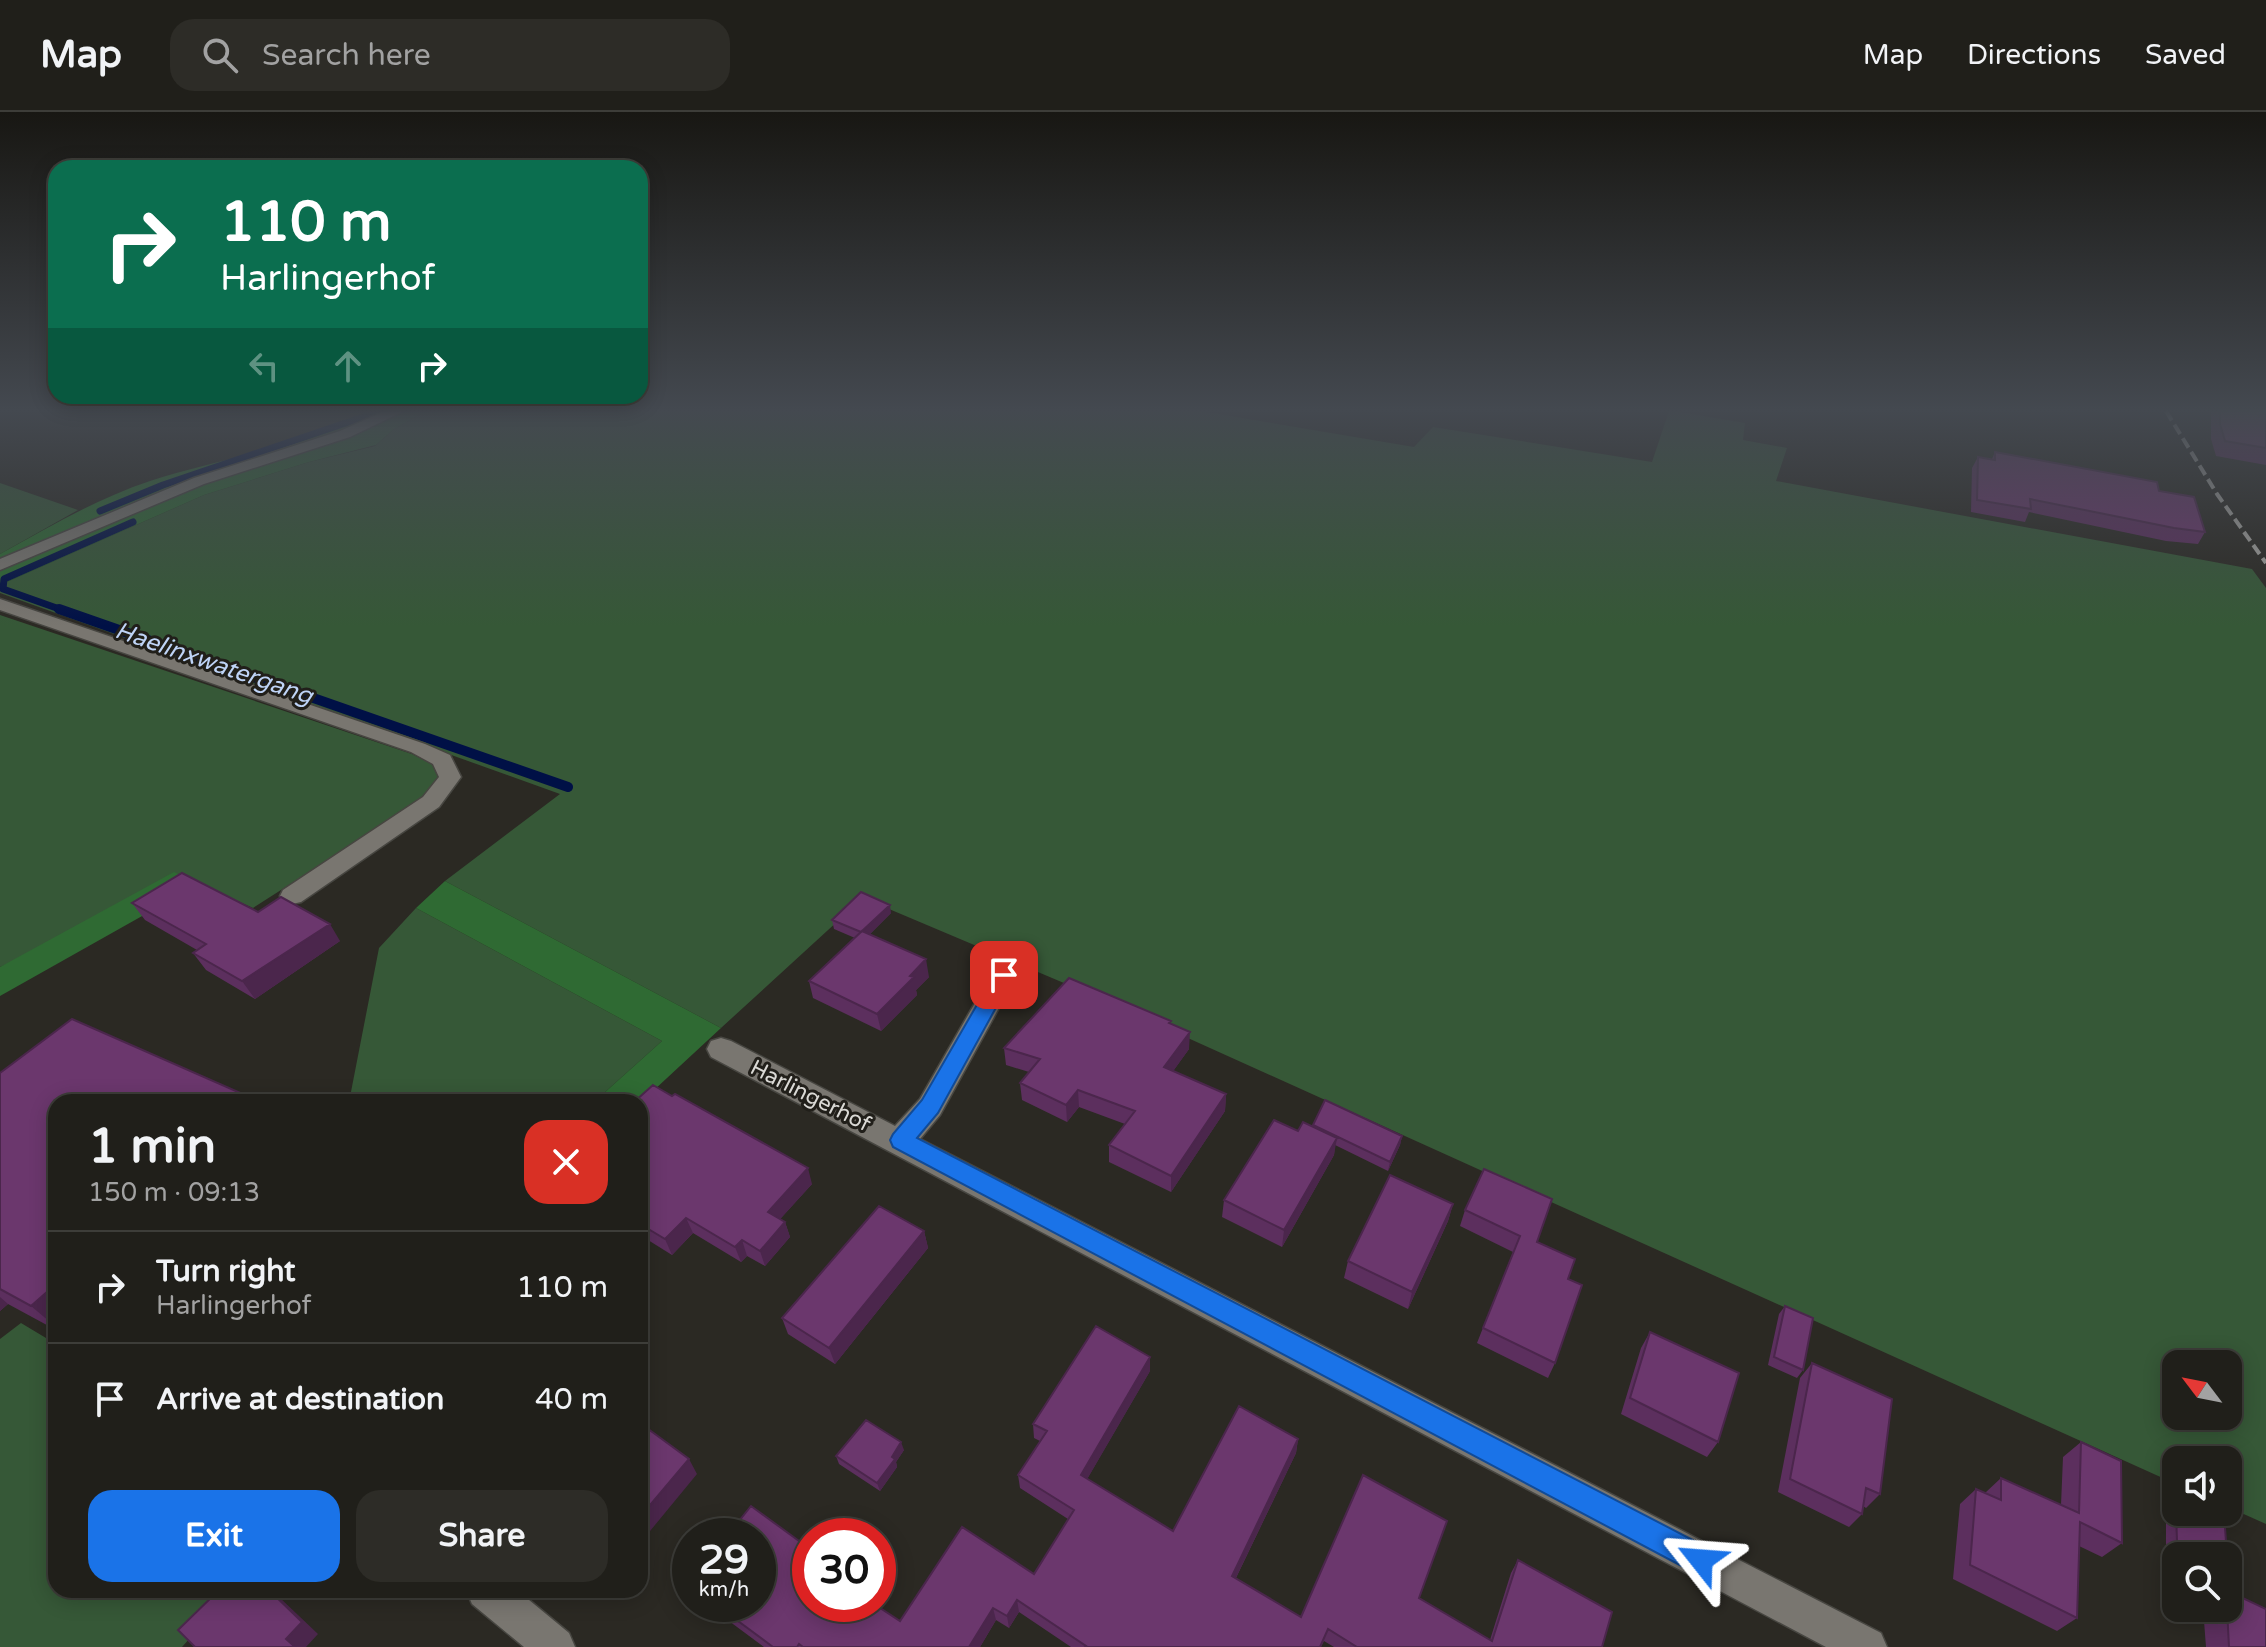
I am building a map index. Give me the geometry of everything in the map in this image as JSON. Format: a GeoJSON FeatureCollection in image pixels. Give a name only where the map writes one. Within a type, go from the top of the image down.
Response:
{"type":"FeatureCollection","features":[{"type":"Feature","properties":{"kind":"street"},"geometry":{"type":"LineString","coordinates":[[0,565],[195,483]]}},
{"type":"Feature","properties":{"kind":"street"},"geometry":{"type":"LineString","coordinates":[[0,604],[418,748],[442,760],[450,777],[431,802],[292,896]]}},
{"type":"Feature","properties":{"kind":"street"},"geometry":{"type":"LineString","coordinates":[[901,1140],[930,1107],[1004,975]]}},
{"type":"Feature","properties":{"kind":"street","name":"Harlingerhof"},"geometry":{"type":"LineString","coordinates":[[721,1049],[901,1140],[1867,1647]]}},
{"type":"Feature","properties":{"kind":"street"},"geometry":{"type":"LineString","coordinates":[[496,1598],[555,1647]]}},
{"type":"Feature","properties":{"kind":"green space"},"geometry":{"type":"Polygon","coordinates":[[[0,483],[78,510],[0,554],[0,483]]]}},
{"type":"Feature","properties":{"kind":"green space"},"geometry":{"type":"Polygon","coordinates":[[[145,483],[243,483],[204,495],[0,585],[0,554],[145,483]]]}},
{"type":"Feature","properties":{"kind":"green space"},"geometry":{"type":"Polygon","coordinates":[[[243,483],[1785,483],[2252,569],[2266,588],[2266,1524],[2242,1513],[2242,1446],[2162,1446],[2162,1478],[1097,997],[863,898],[721,1028],[445,881],[560,794],[0,593],[0,585],[204,495],[243,483]]]}},
{"type":"Feature","properties":{"kind":"green space"},"geometry":{"type":"Polygon","coordinates":[[[0,615],[412,754],[432,764],[439,779],[425,798],[253,908],[199,884],[0,967],[0,615]]]}},
{"type":"Feature","properties":{"kind":"green space"},"geometry":{"type":"Polygon","coordinates":[[[174,872],[199,884],[0,996],[0,967],[174,872]]]}},
{"type":"Feature","properties":{"kind":"green space"},"geometry":{"type":"Polygon","coordinates":[[[445,881],[721,1028],[648,1096],[603,1094],[662,1041],[416,908],[445,881]]]}},
{"type":"Feature","properties":{"kind":"green space"},"geometry":{"type":"Polygon","coordinates":[[[416,908],[662,1041],[603,1094],[351,1094],[379,948],[416,908]]]}},
{"type":"Feature","properties":{"kind":"green space"},"geometry":{"type":"Polygon","coordinates":[[[21,1323],[48,1339],[48,1598],[226,1598],[182,1647],[0,1647],[0,1339],[21,1323]]]}},
{"type":"Feature","properties":{"kind":"building"},"geometry":{"type":"Polygon","coordinates":[[[1977,483],[2157,483],[2159,491],[2194,497],[2205,532],[2030,499],[2031,509],[1977,500],[1977,483]]]}},
{"type":"Feature","properties":{"kind":"building"},"geometry":{"type":"Polygon","coordinates":[[[182,873],[258,912],[281,897],[330,924],[242,981],[193,953],[206,944],[132,903],[182,873]]]}},
{"type":"Feature","properties":{"kind":"building"},"geometry":{"type":"Polygon","coordinates":[[[861,892],[890,905],[861,932],[832,920],[861,892]]]}},
{"type":"Feature","properties":{"kind":"building"},"geometry":{"type":"Polygon","coordinates":[[[862,931],[926,959],[910,976],[914,977],[877,1014],[809,981],[862,931]]]}},
{"type":"Feature","properties":{"kind":"building"},"geometry":{"type":"Polygon","coordinates":[[[1069,978],[1190,1032],[1164,1067],[1226,1094],[1171,1176],[1109,1145],[1135,1111],[1078,1090],[1066,1105],[1020,1083],[1040,1059],[1004,1048],[1069,978]]]}},
{"type":"Feature","properties":{"kind":"building"},"geometry":{"type":"Polygon","coordinates":[[[72,1019],[243,1094],[48,1094],[48,1291],[31,1306],[0,1289],[0,1073],[72,1019]]]}},
{"type":"Feature","properties":{"kind":"building"},"geometry":{"type":"Polygon","coordinates":[[[653,1085],[672,1096],[675,1094],[808,1168],[768,1212],[785,1222],[760,1251],[742,1240],[735,1247],[686,1218],[665,1239],[648,1229],[648,1094],[643,1094],[653,1085]]]}},
{"type":"Feature","properties":{"kind":"building"},"geometry":{"type":"Polygon","coordinates":[[[1325,1100],[1402,1136],[1390,1162],[1313,1125],[1325,1100]]]}},
{"type":"Feature","properties":{"kind":"building"},"geometry":{"type":"Polygon","coordinates":[[[1274,1120],[1298,1131],[1303,1122],[1337,1138],[1284,1230],[1224,1200],[1274,1120]]]}},
{"type":"Feature","properties":{"kind":"building"},"geometry":{"type":"Polygon","coordinates":[[[1484,1169],[1552,1199],[1537,1242],[1575,1259],[1568,1279],[1582,1285],[1555,1363],[1483,1328],[1520,1236],[1465,1210],[1484,1169]]]}},
{"type":"Feature","properties":{"kind":"building"},"geometry":{"type":"Polygon","coordinates":[[[1390,1175],[1453,1204],[1412,1292],[1348,1261],[1390,1175]]]}},
{"type":"Feature","properties":{"kind":"building"},"geometry":{"type":"Polygon","coordinates":[[[879,1206],[924,1231],[829,1348],[782,1318],[879,1206]]]}},
{"type":"Feature","properties":{"kind":"building"},"geometry":{"type":"Polygon","coordinates":[[[1785,1306],[1813,1318],[1803,1370],[1774,1357],[1785,1306]]]}},
{"type":"Feature","properties":{"kind":"building"},"geometry":{"type":"Polygon","coordinates":[[[1096,1326],[1150,1357],[1081,1475],[1173,1531],[1239,1406],[1298,1439],[1232,1576],[1301,1617],[1363,1475],[1447,1521],[1419,1598],[1492,1641],[1518,1560],[1612,1612],[1602,1647],[1357,1647],[1328,1629],[1320,1647],[1085,1647],[1017,1600],[1007,1616],[993,1608],[969,1647],[803,1647],[799,1644],[797,1647],[773,1647],[739,1622],[776,1622],[776,1524],[792,1536],[792,1622],[896,1622],[896,1618],[900,1621],[962,1527],[1034,1574],[1074,1510],[1018,1475],[1047,1431],[1033,1424],[1096,1326]]]}},
{"type":"Feature","properties":{"kind":"building"},"geometry":{"type":"Polygon","coordinates":[[[1650,1332],[1739,1373],[1718,1442],[1630,1398],[1650,1332]]]}},
{"type":"Feature","properties":{"kind":"building"},"geometry":{"type":"Polygon","coordinates":[[[1812,1363],[1892,1399],[1880,1494],[1866,1488],[1862,1514],[1790,1479],[1812,1363]]]}},
{"type":"Feature","properties":{"kind":"building"},"geometry":{"type":"Polygon","coordinates":[[[866,1420],[901,1442],[892,1457],[895,1459],[877,1483],[836,1456],[866,1420]]]}},
{"type":"Feature","properties":{"kind":"building"},"geometry":{"type":"Polygon","coordinates":[[[648,1429],[689,1459],[648,1508],[648,1429]]]}},
{"type":"Feature","properties":{"kind":"building"},"geometry":{"type":"Polygon","coordinates":[[[2081,1442],[2121,1461],[2122,1543],[2080,1522],[2077,1618],[1970,1565],[1976,1489],[2001,1500],[2001,1478],[2079,1513],[2081,1442]]]}},
{"type":"Feature","properties":{"kind":"building"},"geometry":{"type":"Polygon","coordinates":[[[751,1506],[767,1518],[741,1518],[751,1506]]]}},
{"type":"Feature","properties":{"kind":"building"},"geometry":{"type":"Polygon","coordinates":[[[2176,1526],[2225,1526],[2226,1542],[2177,1541],[2176,1526]]]}},
{"type":"Feature","properties":{"kind":"building"},"geometry":{"type":"Polygon","coordinates":[[[211,1598],[277,1598],[302,1622],[286,1639],[295,1647],[195,1647],[178,1630],[211,1598]]]}},
{"type":"Feature","properties":{"kind":"building"},"geometry":{"type":"Polygon","coordinates":[[[2242,1598],[2266,1609],[2266,1647],[2229,1647],[2228,1622],[2242,1622],[2242,1598]]]}},
{"type":"Feature","properties":{"kind":"waterway","name":"Haelinxwatergang"},"geometry":{"type":"LineString","coordinates":[[100,511],[170,483]]}},
{"type":"Feature","properties":{"kind":"waterway","name":"Haelinxwatergang"},"geometry":{"type":"LineString","coordinates":[[65,611],[3,589],[4,579],[133,522]]}},
{"type":"Feature","properties":{"kind":"waterway","name":"Haelinxwatergang"},"geometry":{"type":"LineString","coordinates":[[59,609],[568,787]]}},
{"type":"Feature","properties":{"kind":"railway"},"geometry":{"type":"LineString","coordinates":[[2210,483],[2266,563]]}},
{"type":"Feature","properties":{"kind":"route"},"geometry":{"type":"LineString","coordinates":[[1004,975],[930,1107],[901,1140],[1701,1560]]}}]}
